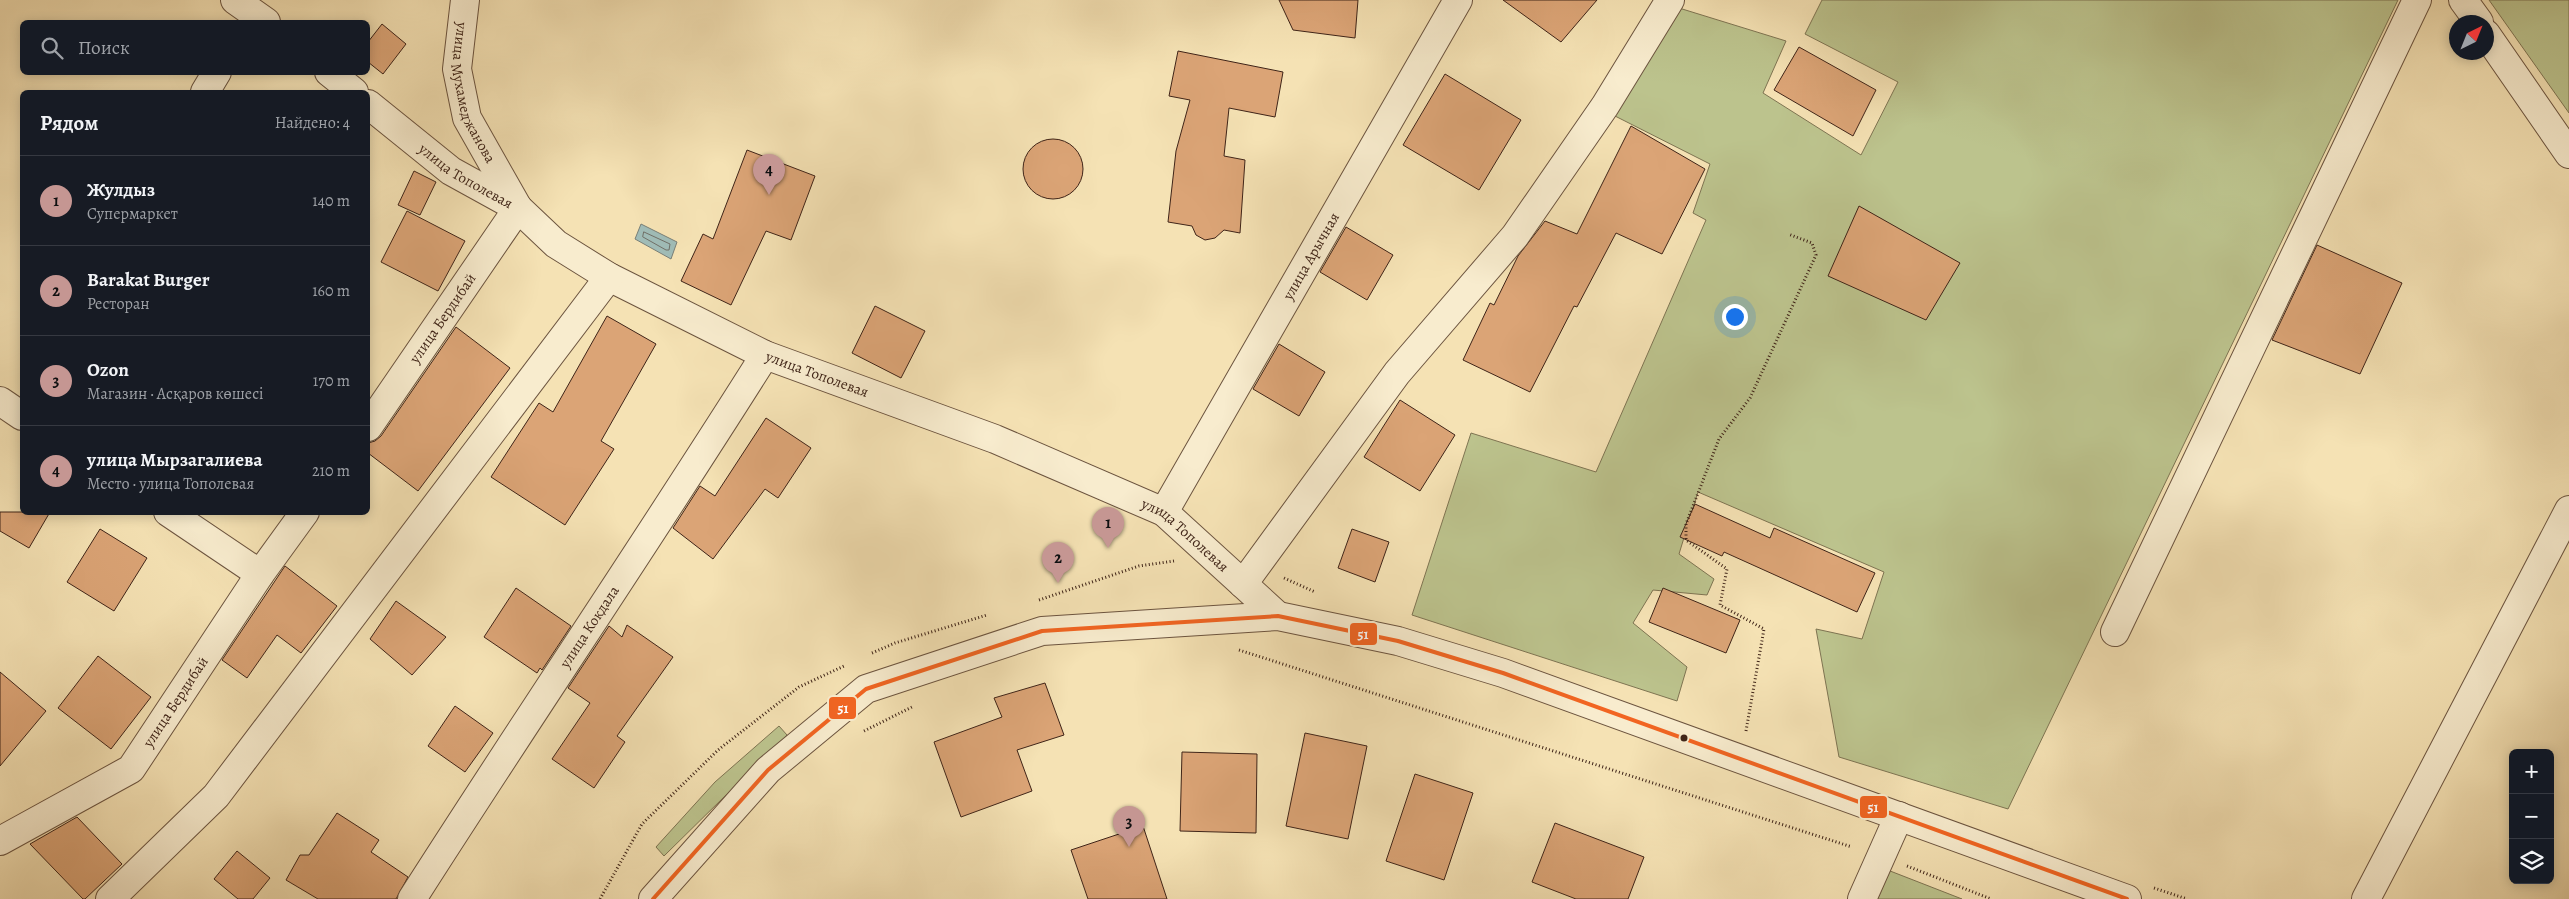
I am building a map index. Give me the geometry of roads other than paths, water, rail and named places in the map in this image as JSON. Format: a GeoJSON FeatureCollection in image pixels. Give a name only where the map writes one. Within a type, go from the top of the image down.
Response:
{"type":"FeatureCollection","features":[{"type":"Feature","properties":{"kind":"street","name":"улица Мухамеджанова"},"geometry":{"type":"LineString","coordinates":[[465,0],[456,69],[467,118],[518,208]]}},
{"type":"Feature","properties":{"kind":"street","name":"улица Арычная"},"geometry":{"type":"LineString","coordinates":[[1164,512],[1458,0]]}},
{"type":"Feature","properties":{"kind":"street"},"geometry":{"type":"LineString","coordinates":[[1250,575],[1397,373],[1515,236],[1605,106],[1670,0]]}},
{"type":"Feature","properties":{"kind":"street"},"geometry":{"type":"LineString","coordinates":[[2115,632],[2417,0]]}},
{"type":"Feature","properties":{"kind":"street"},"geometry":{"type":"LineString","coordinates":[[2463,0],[2474,15]]}},
{"type":"Feature","properties":{"kind":"street"},"geometry":{"type":"LineString","coordinates":[[2494,46],[2569,154]]}},
{"type":"Feature","properties":{"kind":"street"},"geometry":{"type":"LineString","coordinates":[[206,90],[215,75]]}},
{"type":"Feature","properties":{"kind":"street"},"geometry":{"type":"LineString","coordinates":[[333,75],[352,90]]}},
{"type":"Feature","properties":{"kind":"street","name":"улица Тополевая"},"geometry":{"type":"LineString","coordinates":[[370,106],[451,171],[518,208],[556,244],[609,277],[765,355],[995,439],[1164,512],[1212,556],[1250,575],[1278,616]]}},
{"type":"Feature","properties":{"kind":"street","name":"улица Бердибай"},"geometry":{"type":"LineString","coordinates":[[370,425],[518,208]]}},
{"type":"Feature","properties":{"kind":"street"},"geometry":{"type":"LineString","coordinates":[[110,899],[216,796],[609,277]]}},
{"type":"Feature","properties":{"kind":"street","name":"улица Кокдала"},"geometry":{"type":"LineString","coordinates":[[412,899],[500,761],[666,513],[765,355]]}},
{"type":"Feature","properties":{"kind":"street"},"geometry":{"type":"LineString","coordinates":[[0,401],[20,415]]}},
{"type":"Feature","properties":{"kind":"street"},"geometry":{"type":"LineString","coordinates":[[2366,899],[2569,510]]}},
{"type":"Feature","properties":{"kind":"street"},"geometry":{"type":"LineString","coordinates":[[172,515],[260,574]]}},
{"type":"Feature","properties":{"kind":"street","name":"улица Бердибай"},"geometry":{"type":"LineString","coordinates":[[0,841],[131,769],[260,574],[303,515]]}},
{"type":"Feature","properties":{"kind":"street"},"geometry":{"type":"LineString","coordinates":[[654,899],[768,770],[866,689],[1042,631],[1278,616],[1398,641],[1503,673],[1899,816],[2139,893]]}},
{"type":"Feature","properties":{"kind":"street"},"geometry":{"type":"LineString","coordinates":[[1862,899],[1899,816]]}},
{"type":"Feature","properties":{"kind":"water"},"geometry":{"type":"Polygon","coordinates":[[[641,224],[677,242],[671,259],[635,239],[641,224]]]}},
{"type":"Feature","properties":{"kind":"place","name":"улица Мырзагалиева"},"geometry":{"type":"Point","coordinates":[769,195]}},
{"type":"Feature","properties":{"kind":"place","name":"Жулдыз"},"geometry":{"type":"Point","coordinates":[1108,548]}},
{"type":"Feature","properties":{"kind":"place","name":"Barakat Burger"},"geometry":{"type":"Point","coordinates":[1058,583]}},
{"type":"Feature","properties":{"kind":"place","name":"Ozon"},"geometry":{"type":"Point","coordinates":[1129,847]}}]}
